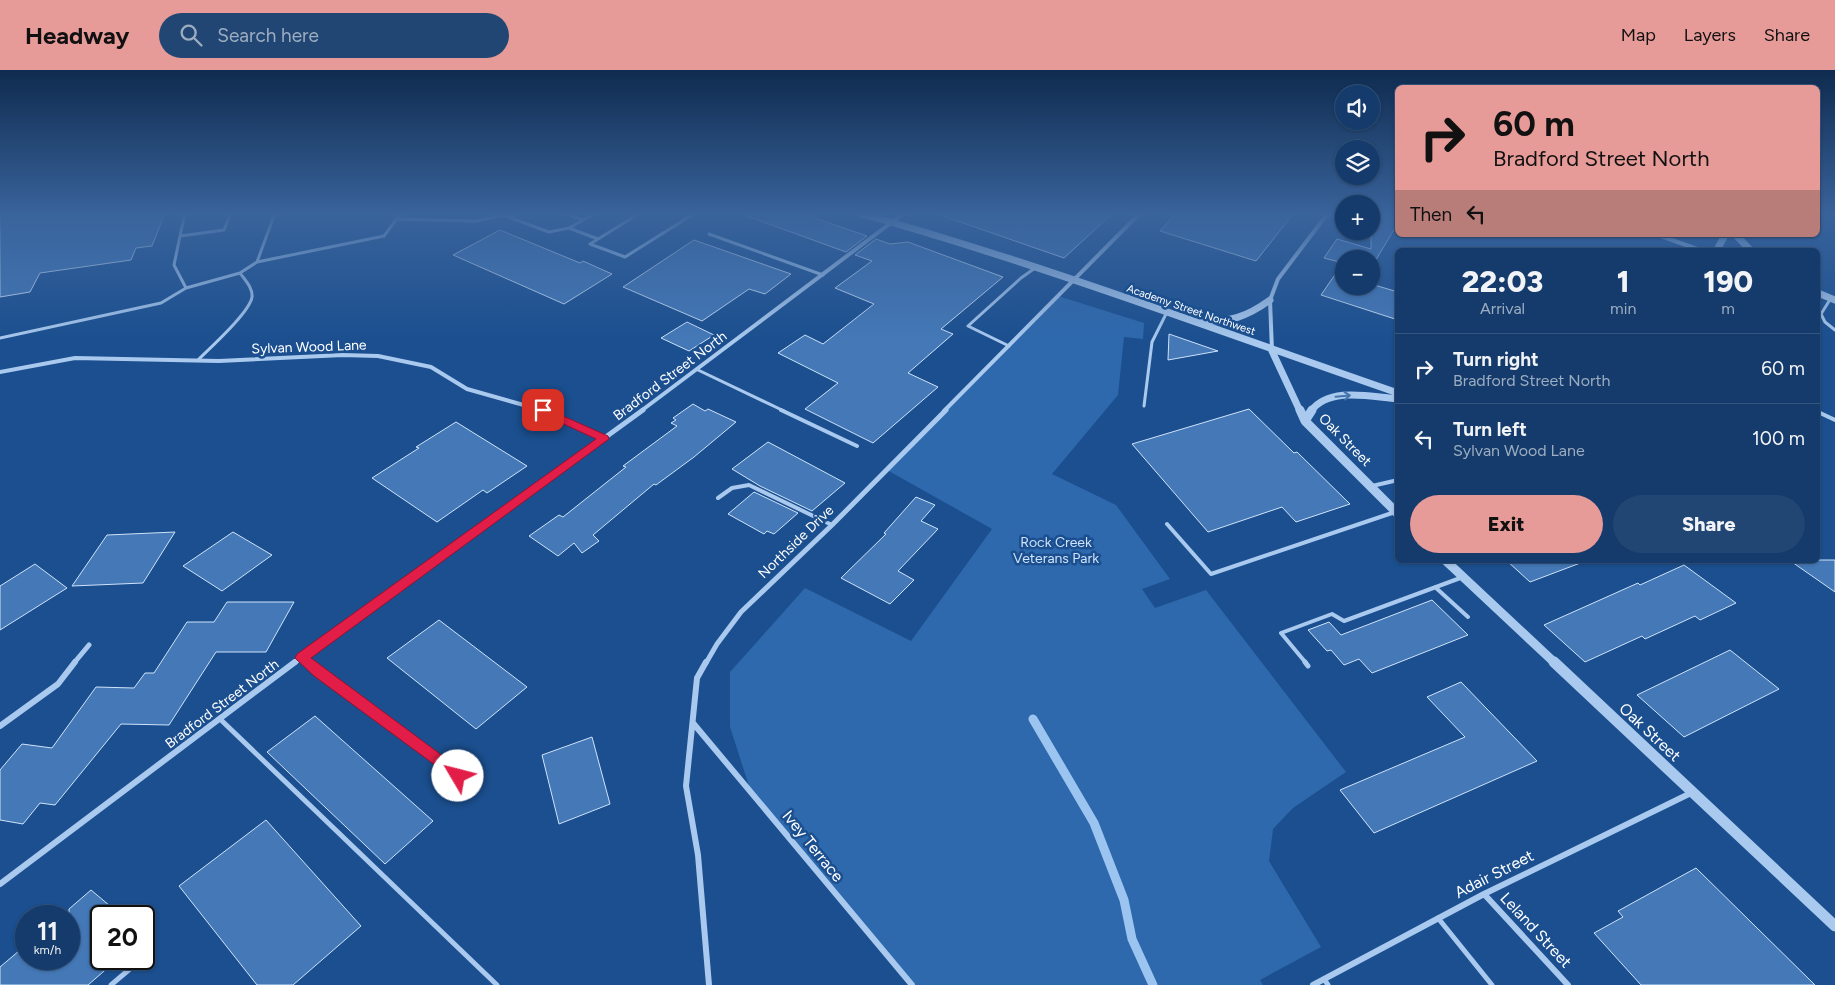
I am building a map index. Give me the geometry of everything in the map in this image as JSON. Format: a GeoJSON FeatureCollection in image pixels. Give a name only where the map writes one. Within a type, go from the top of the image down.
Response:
{"type":"FeatureCollection","features":[{"type":"Feature","properties":{"kind":"street","name":"Bradford Street North"},"geometry":{"type":"LineString","coordinates":[[0,884],[302,658],[698,370],[848,256]]}},
{"type":"Feature","properties":{"kind":"street","name":"Academy Street Northwest"},"geometry":{"type":"LineString","coordinates":[[997,256],[1167,312],[1272,351],[1395,392]]}},
{"type":"Feature","properties":{"kind":"street","name":"Northside Drive"},"geometry":{"type":"LineString","coordinates":[[709,985],[698,855],[686,786],[697,678],[717,644],[741,612],[832,526],[1098,256]]}},
{"type":"Feature","properties":{"kind":"street"},"geometry":{"type":"LineString","coordinates":[[1272,351],[1270,300],[1278,279],[1294,256]]}},
{"type":"Feature","properties":{"kind":"street"},"geometry":{"type":"LineString","coordinates":[[1820,294],[1833,299]]}},
{"type":"Feature","properties":{"kind":"street"},"geometry":{"type":"LineString","coordinates":[[1195,322],[1221,322],[1246,317],[1270,300]]}},
{"type":"Feature","properties":{"kind":"street","name":"Oak Street"},"geometry":{"type":"LineString","coordinates":[[1272,351],[1305,421],[1395,512]]}},
{"type":"Feature","properties":{"kind":"street","name":"Sylvan Wood Lane"},"geometry":{"type":"LineString","coordinates":[[0,372],[75,358],[269,360],[343,355],[378,356],[431,367],[467,389],[543,410],[604,439]]}},
{"type":"Feature","properties":{"kind":"street"},"geometry":{"type":"LineString","coordinates":[[1305,421],[1314,407],[1330,398],[1348,395],[1395,399]]}},
{"type":"Feature","properties":{"kind":"street","name":"Oak Street"},"geometry":{"type":"LineString","coordinates":[[1448,563],[1691,793],[1835,926]]}},
{"type":"Feature","properties":{"kind":"street"},"geometry":{"type":"LineString","coordinates":[[0,726],[58,684],[89,646]]}},
{"type":"Feature","properties":{"kind":"street","name":"Ivey Terrace"},"geometry":{"type":"LineString","coordinates":[[693,723],[764,806],[870,938],[912,985]]}},
{"type":"Feature","properties":{"kind":"street","name":"Adair Street"},"geometry":{"type":"LineString","coordinates":[[1313,985],[1326,982],[1484,894],[1691,793]]}},
{"type":"Feature","properties":{"kind":"street","name":"Leland Street"},"geometry":{"type":"LineString","coordinates":[[1484,894],[1568,985]]}},
{"type":"Feature","properties":{"kind":"lane"},"geometry":{"type":"LineString","coordinates":[[176,256],[174,264],[186,288]]}},
{"type":"Feature","properties":{"kind":"lane"},"geometry":{"type":"LineString","coordinates":[[257,262],[259,256]]}},
{"type":"Feature","properties":{"kind":"lane"},"geometry":{"type":"LineString","coordinates":[[0,338],[161,303],[186,288],[240,274],[257,262],[288,256]]}},
{"type":"Feature","properties":{"kind":"lane"},"geometry":{"type":"LineString","coordinates":[[769,256],[823,275]]}},
{"type":"Feature","properties":{"kind":"lane"},"geometry":{"type":"LineString","coordinates":[[1009,346],[968,326],[1021,278],[1035,268]]}},
{"type":"Feature","properties":{"kind":"lane"},"geometry":{"type":"LineString","coordinates":[[198,360],[252,299],[251,290],[240,274]]}},
{"type":"Feature","properties":{"kind":"lane"},"geometry":{"type":"LineString","coordinates":[[1833,299],[1821,314],[1825,322],[1835,330]]}},
{"type":"Feature","properties":{"kind":"lane"},"geometry":{"type":"LineString","coordinates":[[1144,406],[1152,342],[1167,312]]}},
{"type":"Feature","properties":{"kind":"lane"},"geometry":{"type":"LineString","coordinates":[[698,370],[857,446]]}},
{"type":"Feature","properties":{"kind":"lane"},"geometry":{"type":"LineString","coordinates":[[1820,413],[1835,420]]}},
{"type":"Feature","properties":{"kind":"lane"},"geometry":{"type":"LineString","coordinates":[[1370,487],[1395,481]]}},
{"type":"Feature","properties":{"kind":"lane"},"geometry":{"type":"LineString","coordinates":[[718,498],[732,488],[749,485],[832,526]]}},
{"type":"Feature","properties":{"kind":"lane"},"geometry":{"type":"LineString","coordinates":[[1167,524],[1211,574],[1395,513]]}},
{"type":"Feature","properties":{"kind":"lane"},"geometry":{"type":"LineString","coordinates":[[1308,666],[1281,633],[1332,614],[1344,621],[1462,577]]}},
{"type":"Feature","properties":{"kind":"lane"},"geometry":{"type":"LineString","coordinates":[[1435,587],[1468,617]]}},
{"type":"Feature","properties":{"kind":"lane"},"geometry":{"type":"LineString","coordinates":[[302,658],[318,672],[458,776]]}},
{"type":"Feature","properties":{"kind":"lane"},"geometry":{"type":"LineString","coordinates":[[220,719],[498,985]]}},
{"type":"Feature","properties":{"kind":"lane"},"geometry":{"type":"LineString","coordinates":[[1438,918],[1492,985]]}},
{"type":"Feature","properties":{"kind":"lane"},"geometry":{"type":"LineString","coordinates":[[111,985],[129,970]]}},
{"type":"Feature","properties":{"kind":"green space","name":"Rock Creek Veterans Park"},"geometry":{"type":"Polygon","coordinates":[[[1058,296],[1144,323],[1143,339],[1124,337],[1118,395],[1052,474],[1116,505],[1170,579],[1142,589],[1155,608],[1206,590],[1346,772],[1293,808],[1273,829],[1269,861],[1321,947],[1260,980],[1263,985],[910,985],[750,789],[730,727],[730,672],[805,588],[911,641],[992,529],[887,470],[1058,296]]]}},
{"type":"Feature","properties":{"kind":"building"},"geometry":{"type":"Polygon","coordinates":[[[0,256],[133,256],[131,260],[40,273],[30,292],[0,297],[0,256]]]}},
{"type":"Feature","properties":{"kind":"building"},"geometry":{"type":"Polygon","coordinates":[[[455,256],[562,256],[580,263],[583,261],[612,274],[564,304],[455,256]]]}},
{"type":"Feature","properties":{"kind":"building"},"geometry":{"type":"Polygon","coordinates":[[[670,256],[739,256],[791,274],[765,294],[749,289],[702,321],[623,287],[670,256]]]}},
{"type":"Feature","properties":{"kind":"building"},"geometry":{"type":"Polygon","coordinates":[[[857,256],[945,256],[1003,277],[941,329],[953,334],[908,373],[938,387],[873,443],[805,409],[838,383],[778,353],[805,335],[823,344],[874,304],[835,288],[872,261],[857,256]]]}},
{"type":"Feature","properties":{"kind":"building"},"geometry":{"type":"Polygon","coordinates":[[[1239,256],[1260,256],[1256,261],[1239,256]]]}},
{"type":"Feature","properties":{"kind":"building"},"geometry":{"type":"Polygon","coordinates":[[[1326,256],[1335,256],[1335,261],[1324,258],[1326,256]]]}},
{"type":"Feature","properties":{"kind":"building"},"geometry":{"type":"Polygon","coordinates":[[[1335,275],[1335,295],[1380,295],[1380,287],[1395,291],[1395,319],[1321,295],[1335,275]]]}},
{"type":"Feature","properties":{"kind":"building"},"geometry":{"type":"Polygon","coordinates":[[[687,322],[714,335],[689,351],[661,338],[687,322]]]}},
{"type":"Feature","properties":{"kind":"building"},"geometry":{"type":"Polygon","coordinates":[[[1169,334],[1218,351],[1168,360],[1169,334]]]}},
{"type":"Feature","properties":{"kind":"building"},"geometry":{"type":"Polygon","coordinates":[[[693,404],[705,411],[708,409],[736,422],[694,457],[656,485],[654,484],[593,535],[599,541],[582,553],[574,543],[558,556],[529,536],[559,515],[563,517],[626,467],[623,466],[677,426],[671,423],[676,420],[673,418],[693,404]]]}},
{"type":"Feature","properties":{"kind":"building"},"geometry":{"type":"Polygon","coordinates":[[[1249,409],[1294,453],[1297,452],[1350,504],[1296,522],[1282,507],[1208,532],[1132,444],[1249,409]]]}},
{"type":"Feature","properties":{"kind":"building"},"geometry":{"type":"Polygon","coordinates":[[[456,422],[527,466],[487,493],[483,490],[437,522],[372,478],[456,422]]]}},
{"type":"Feature","properties":{"kind":"building"},"geometry":{"type":"Polygon","coordinates":[[[768,442],[845,483],[812,511],[760,486],[732,469],[768,442]]]}},
{"type":"Feature","properties":{"kind":"building"},"geometry":{"type":"Polygon","coordinates":[[[754,492],[798,513],[774,534],[767,531],[764,534],[728,514],[754,492]]]}},
{"type":"Feature","properties":{"kind":"building"},"geometry":{"type":"Polygon","coordinates":[[[916,497],[935,505],[921,521],[938,529],[898,571],[914,580],[890,604],[841,578],[886,534],[884,533],[916,497]]]}},
{"type":"Feature","properties":{"kind":"building"},"geometry":{"type":"Polygon","coordinates":[[[175,532],[143,583],[72,586],[107,535],[175,532]]]}},
{"type":"Feature","properties":{"kind":"building"},"geometry":{"type":"Polygon","coordinates":[[[233,532],[272,555],[222,591],[183,566],[233,532]]]}},
{"type":"Feature","properties":{"kind":"building"},"geometry":{"type":"Polygon","coordinates":[[[1820,560],[1835,560],[1835,592],[1793,563],[1820,563],[1820,560]]]}},
{"type":"Feature","properties":{"kind":"building"},"geometry":{"type":"Polygon","coordinates":[[[1509,563],[1580,563],[1530,582],[1509,563]]]}},
{"type":"Feature","properties":{"kind":"building"},"geometry":{"type":"Polygon","coordinates":[[[35,564],[67,588],[0,630],[0,586],[35,564]]]}},
{"type":"Feature","properties":{"kind":"building"},"geometry":{"type":"Polygon","coordinates":[[[1684,565],[1736,603],[1700,620],[1695,616],[1645,639],[1642,636],[1585,662],[1544,625],[1638,583],[1640,585],[1684,565]]]}},
{"type":"Feature","properties":{"kind":"building"},"geometry":{"type":"Polygon","coordinates":[[[1432,600],[1468,635],[1372,673],[1359,659],[1344,665],[1331,650],[1327,651],[1308,630],[1329,622],[1341,635],[1432,600]]]}},
{"type":"Feature","properties":{"kind":"building"},"geometry":{"type":"Polygon","coordinates":[[[227,602],[294,602],[266,652],[216,652],[169,725],[121,724],[55,805],[40,803],[23,824],[0,820],[0,770],[22,744],[52,748],[96,687],[134,688],[145,673],[154,673],[187,622],[214,622],[227,602]]]}},
{"type":"Feature","properties":{"kind":"building"},"geometry":{"type":"Polygon","coordinates":[[[439,620],[527,687],[476,729],[387,658],[439,620]]]}},
{"type":"Feature","properties":{"kind":"building"},"geometry":{"type":"Polygon","coordinates":[[[1730,650],[1779,689],[1684,737],[1637,695],[1730,650]]]}},
{"type":"Feature","properties":{"kind":"building"},"geometry":{"type":"Polygon","coordinates":[[[1461,682],[1537,761],[1374,833],[1340,790],[1465,737],[1427,697],[1461,682]]]}},
{"type":"Feature","properties":{"kind":"building"},"geometry":{"type":"Polygon","coordinates":[[[315,716],[433,821],[385,864],[267,752],[315,716]]]}},
{"type":"Feature","properties":{"kind":"building"},"geometry":{"type":"Polygon","coordinates":[[[592,737],[610,804],[559,824],[542,755],[592,737]]]}},
{"type":"Feature","properties":{"kind":"building"},"geometry":{"type":"Polygon","coordinates":[[[266,820],[361,926],[293,985],[257,985],[179,886],[266,820]]]}},
{"type":"Feature","properties":{"kind":"building"},"geometry":{"type":"Polygon","coordinates":[[[1696,868],[1815,985],[1641,985],[1594,933],[1623,917],[1618,911],[1696,868]]]}},
{"type":"Feature","properties":{"kind":"building"},"geometry":{"type":"Polygon","coordinates":[[[91,890],[109,905],[90,905],[90,970],[105,970],[88,985],[0,985],[0,967],[15,954],[15,970],[80,970],[80,905],[74,905],[91,890]]]}},
{"type":"Feature","properties":{"kind":"waterway"},"geometry":{"type":"LineString","coordinates":[[1033,719],[1094,823],[1124,900],[1132,939],[1153,985]]}},
{"type":"Feature","properties":{"kind":"route"},"geometry":{"type":"LineString","coordinates":[[458,776],[318,672],[302,658],[604,439],[543,410]]}}]}
